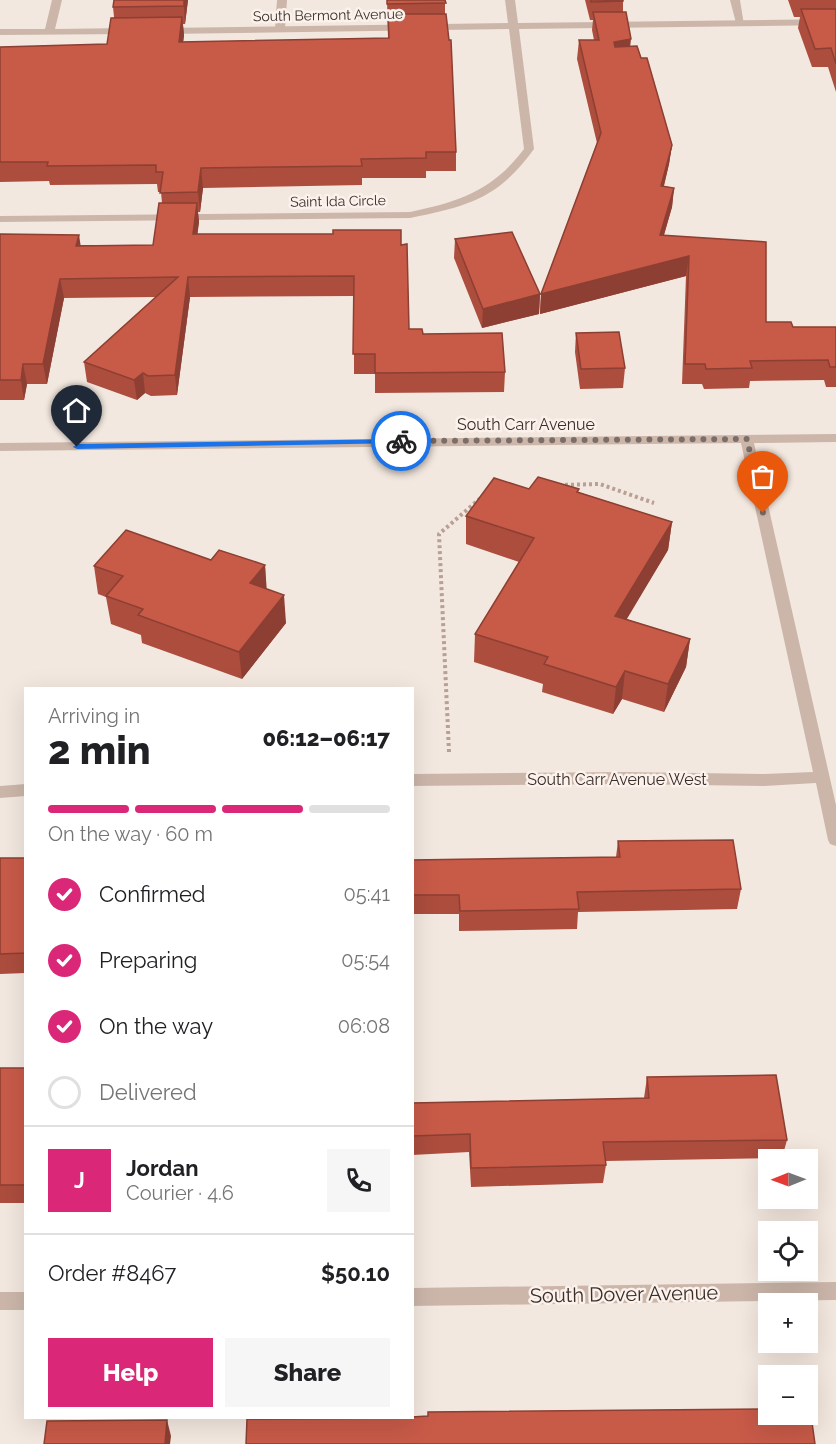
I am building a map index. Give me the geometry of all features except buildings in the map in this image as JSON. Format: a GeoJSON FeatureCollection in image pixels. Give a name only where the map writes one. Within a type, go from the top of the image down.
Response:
{"type":"FeatureCollection","features":[{"type":"Feature","properties":{"kind":"street"},"geometry":{"type":"LineString","coordinates":[[50,32],[57,0]]}},
{"type":"Feature","properties":{"kind":"street"},"geometry":{"type":"LineString","coordinates":[[280,29],[282,0]]}},
{"type":"Feature","properties":{"kind":"street"},"geometry":{"type":"LineString","coordinates":[[510,0],[512,26]]}},
{"type":"Feature","properties":{"kind":"street"},"geometry":{"type":"LineString","coordinates":[[735,0],[741,23]]}},
{"type":"Feature","properties":{"kind":"street","name":"South Bermont Avenue"},"geometry":{"type":"LineString","coordinates":[[153,31],[836,22]]}},
{"type":"Feature","properties":{"kind":"street","name":"Saint Ida Circle"},"geometry":{"type":"LineString","coordinates":[[0,219],[410,215],[450,207],[488,191],[508,176],[529,150],[512,26]]}},
{"type":"Feature","properties":{"kind":"street"},"geometry":{"type":"LineString","coordinates":[[0,32],[142,31]]}},
{"type":"Feature","properties":{"kind":"street","name":"South Carr Avenue"},"geometry":{"type":"LineString","coordinates":[[0,447],[375,441],[836,438]]}},
{"type":"Feature","properties":{"kind":"street"},"geometry":{"type":"LineString","coordinates":[[747,439],[820,777],[836,840]]}},
{"type":"Feature","properties":{"kind":"street","name":"South Carr Avenue West"},"geometry":{"type":"LineString","coordinates":[[414,780],[764,780],[820,777]]}},
{"type":"Feature","properties":{"kind":"street"},"geometry":{"type":"LineString","coordinates":[[0,792],[24,790]]}},
{"type":"Feature","properties":{"kind":"street","name":"South Dover Avenue"},"geometry":{"type":"LineString","coordinates":[[414,1297],[836,1291]]}},
{"type":"Feature","properties":{"kind":"street"},"geometry":{"type":"LineString","coordinates":[[0,1301],[24,1301]]}},
{"type":"Feature","properties":{"kind":"path"},"geometry":{"type":"LineString","coordinates":[[554,485],[600,484],[654,503]]}},
{"type":"Feature","properties":{"kind":"path"},"geometry":{"type":"LineString","coordinates":[[450,779],[439,534],[480,497],[490,495]]}},
{"type":"Feature","properties":{"kind":"way so far"},"geometry":{"type":"LineString","coordinates":[[401,441],[747,439],[763,513]]}},
{"type":"Feature","properties":{"kind":"route"},"geometry":{"type":"LineString","coordinates":[[77,447],[401,441]]}}]}
